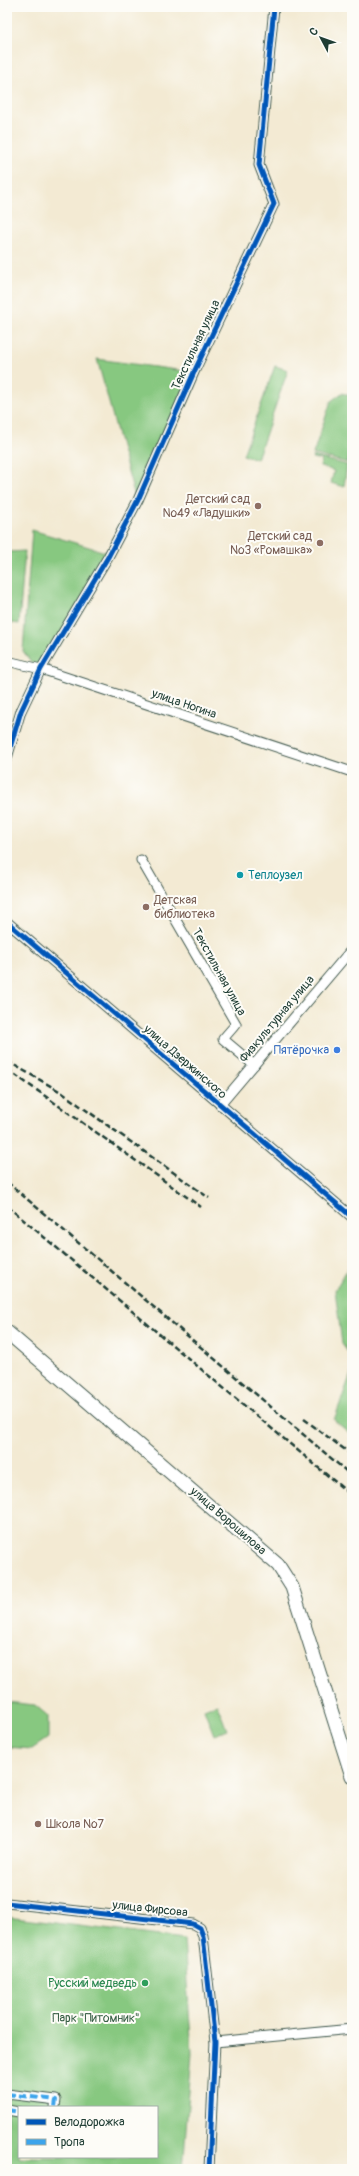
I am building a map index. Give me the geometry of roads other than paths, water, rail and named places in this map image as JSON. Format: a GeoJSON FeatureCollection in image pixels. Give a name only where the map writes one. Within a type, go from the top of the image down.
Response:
{"type":"FeatureCollection","features":[{"type":"Feature","properties":{"kind":"main road","name":"улица Ворошилова"},"geometry":{"type":"LineString","coordinates":[[7,1332],[278,1565],[292,1587],[352,1776]]}},
{"type":"Feature","properties":{"kind":"street","name":"Текстильная улица"},"geometry":{"type":"LineString","coordinates":[[40,669],[108,557],[138,500],[195,370],[274,204],[259,165],[274,7]]}},
{"type":"Feature","properties":{"kind":"street","name":"улица Ногина"},"geometry":{"type":"LineString","coordinates":[[7,661],[40,669],[352,772]]}},
{"type":"Feature","properties":{"kind":"street"},"geometry":{"type":"LineString","coordinates":[[7,758],[21,711],[40,669]]}},
{"type":"Feature","properties":{"kind":"street","name":"Текстильная улица"},"geometry":{"type":"LineString","coordinates":[[141,860],[236,1024],[223,1039],[254,1065]]}},
{"type":"Feature","properties":{"kind":"street","name":"улица Дзержинского"},"geometry":{"type":"LineString","coordinates":[[7,922],[352,1216]]}},
{"type":"Feature","properties":{"kind":"street","name":"Физкультурная улица"},"geometry":{"type":"LineString","coordinates":[[220,1105],[352,949]]}},
{"type":"Feature","properties":{"kind":"street","name":"улица Фирсова"},"geometry":{"type":"LineString","coordinates":[[7,1903],[193,1924],[200,1928],[203,1936],[215,2042]]}},
{"type":"Feature","properties":{"kind":"street"},"geometry":{"type":"LineString","coordinates":[[209,2169],[215,2042],[352,2029]]}},
{"type":"Feature","properties":{"kind":"street"},"geometry":{"type":"LineString","coordinates":[[7,2094],[56,2100],[55,2106]]}},
{"type":"Feature","properties":{"kind":"street"},"geometry":{"type":"LineString","coordinates":[[7,2110],[18,2112]]}},
{"type":"Feature","properties":{"kind":"railway"},"geometry":{"type":"LineString","coordinates":[[7,1061],[61,1092],[209,1198]]}},
{"type":"Feature","properties":{"kind":"railway"},"geometry":{"type":"LineString","coordinates":[[7,1069],[201,1207]]}},
{"type":"Feature","properties":{"kind":"railway"},"geometry":{"type":"LineString","coordinates":[[7,1182],[352,1476]]}},
{"type":"Feature","properties":{"kind":"railway"},"geometry":{"type":"LineString","coordinates":[[7,1206],[352,1496]]}},
{"type":"Feature","properties":{"kind":"railway"},"geometry":{"type":"LineString","coordinates":[[304,1419],[352,1455]]}},
{"type":"Feature","properties":{"kind":"place","name":"Детский сад №49 «Ладушки»"},"geometry":{"type":"Point","coordinates":[258,506]}},
{"type":"Feature","properties":{"kind":"place","name":"Детский сад №3 «Ромашка»"},"geometry":{"type":"Point","coordinates":[320,543]}},
{"type":"Feature","properties":{"kind":"place","name":"Теплоузел"},"geometry":{"type":"Point","coordinates":[240,875]}},
{"type":"Feature","properties":{"kind":"place","name":"Детская библиотека"},"geometry":{"type":"Point","coordinates":[146,907]}},
{"type":"Feature","properties":{"kind":"place","name":"Пятёрочка"},"geometry":{"type":"Point","coordinates":[337,1050]}},
{"type":"Feature","properties":{"kind":"place","name":"Школа №7"},"geometry":{"type":"Point","coordinates":[38,1824]}},
{"type":"Feature","properties":{"kind":"place","name":"Русский медведь"},"geometry":{"type":"Point","coordinates":[145,1983]}},
{"type":"Feature","properties":{"kind":"park label","name":"Парк \"Питомник\""},"geometry":{"type":"Point","coordinates":[96,2018]}}]}
